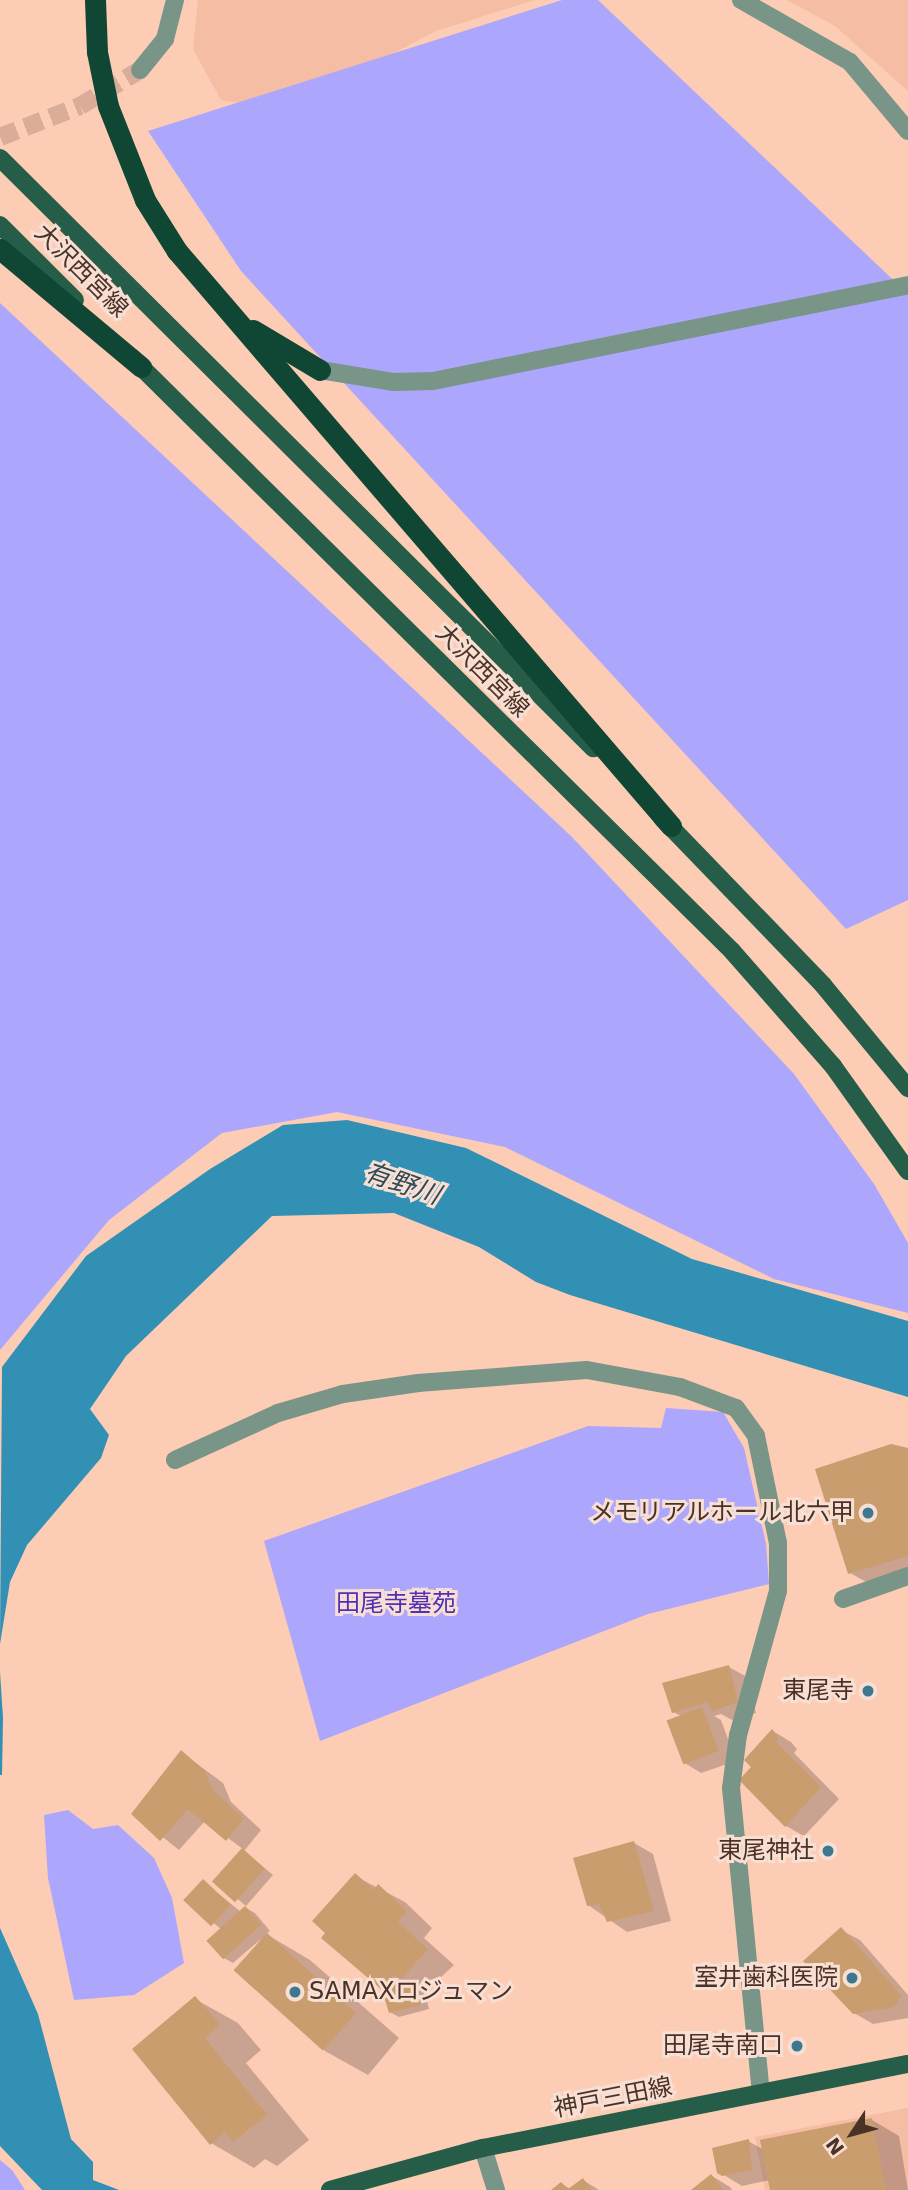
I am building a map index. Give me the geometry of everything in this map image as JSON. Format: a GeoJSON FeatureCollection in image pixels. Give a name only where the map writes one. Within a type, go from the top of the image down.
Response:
{"type":"FeatureCollection","features":[{"type":"Feature","properties":{"kind":"highway"},"geometry":{"type":"LineString","coordinates":[[95,0],[97,52],[123,153],[145,200],[211,295],[671,826]]}},
{"type":"Feature","properties":{"kind":"highway"},"geometry":{"type":"LineString","coordinates":[[0,249],[141,367]]}},
{"type":"Feature","properties":{"kind":"highway"},"geometry":{"type":"LineString","coordinates":[[211,295],[270,343],[320,370]]}},
{"type":"Feature","properties":{"kind":"main road","name":"大沢西宮線"},"geometry":{"type":"LineString","coordinates":[[0,158],[671,826],[823,985],[908,1088]]}},
{"type":"Feature","properties":{"kind":"main road","name":"大沢西宮線"},"geometry":{"type":"LineString","coordinates":[[0,225],[732,951],[834,1066],[908,1171]]}},
{"type":"Feature","properties":{"kind":"main road","name":"神戸三田線"},"geometry":{"type":"LineString","coordinates":[[330,2190],[483,2148],[908,2064]]}},
{"type":"Feature","properties":{"kind":"street"},"geometry":{"type":"LineString","coordinates":[[140,70],[165,39],[175,0]]}},
{"type":"Feature","properties":{"kind":"street"},"geometry":{"type":"LineString","coordinates":[[741,0],[850,62],[908,131]]}},
{"type":"Feature","properties":{"kind":"street"},"geometry":{"type":"LineString","coordinates":[[320,370],[393,382],[433,381],[908,285]]}},
{"type":"Feature","properties":{"kind":"street"},"geometry":{"type":"LineString","coordinates":[[175,1460],[278,1413],[343,1394],[418,1384],[587,1370],[680,1387],[736,1408],[755,1436],[778,1543],[778,1591],[738,1735],[731,1788],[761,2093]]}},
{"type":"Feature","properties":{"kind":"street"},"geometry":{"type":"LineString","coordinates":[[843,1599],[908,1576]]}},
{"type":"Feature","properties":{"kind":"street"},"geometry":{"type":"LineString","coordinates":[[483,2148],[496,2190]]}},
{"type":"Feature","properties":{"kind":"shaded area"},"geometry":{"type":"Polygon","coordinates":[[[198,0],[535,0],[436,31],[394,53],[312,115],[221,100],[193,49],[198,0]]]}},
{"type":"Feature","properties":{"kind":"shaded area"},"geometry":{"type":"Polygon","coordinates":[[[787,0],[908,0],[908,91],[835,26],[787,0]]]}},
{"type":"Feature","properties":{"kind":"shaded area"},"geometry":{"type":"Polygon","coordinates":[[[908,2108],[908,2190],[765,2190],[755,2137],[908,2108]]]}},
{"type":"Feature","properties":{"kind":"green space"},"geometry":{"type":"Polygon","coordinates":[[[562,0],[598,0],[908,294],[908,900],[846,929],[241,271],[148,131],[562,0]]]}},
{"type":"Feature","properties":{"kind":"green space"},"geometry":{"type":"Polygon","coordinates":[[[0,303],[572,837],[794,1074],[874,1184],[908,1243],[908,1313],[774,1279],[505,1147],[337,1112],[222,1133],[109,1220],[0,1350],[0,303]]]}},
{"type":"Feature","properties":{"kind":"green space","name":"田尾寺墓苑"},"geometry":{"type":"Polygon","coordinates":[[[666,1408],[723,1412],[744,1448],[766,1544],[769,1584],[648,1614],[320,1741],[264,1541],[588,1426],[661,1428],[666,1408]]]}},
{"type":"Feature","properties":{"kind":"green space"},"geometry":{"type":"Polygon","coordinates":[[[68,1810],[93,1829],[118,1825],[154,1858],[172,1898],[184,1963],[134,1995],[74,2000],[48,1878],[44,1815],[68,1810]]]}},
{"type":"Feature","properties":{"kind":"green space"},"geometry":{"type":"Polygon","coordinates":[[[0,2160],[12,2170],[25,2190],[0,2190],[0,2160]]]}},
{"type":"Feature","properties":{"kind":"water","name":"有野川"},"geometry":{"type":"Polygon","coordinates":[[[347,1120],[466,1148],[692,1259],[908,1321],[908,1397],[570,1295],[536,1282],[479,1247],[394,1213],[272,1216],[126,1356],[90,1409],[109,1435],[101,1458],[27,1545],[10,1582],[0,1644],[2,1367],[86,1256],[210,1169],[283,1125],[347,1120]]]}},
{"type":"Feature","properties":{"kind":"water"},"geometry":{"type":"Polygon","coordinates":[[[0,1672],[3,1718],[2,1775],[0,1775],[0,1672]]]}},
{"type":"Feature","properties":{"kind":"water"},"geometry":{"type":"Polygon","coordinates":[[[0,1928],[38,2014],[71,2139],[93,2162],[93,2180],[119,2190],[42,2190],[0,2146],[0,1928]]]}},
{"type":"Feature","properties":{"kind":"building","name":"メモリアルホール北六甲"},"geometry":{"type":"Polygon","coordinates":[[[891,1444],[908,1448],[908,1556],[848,1574],[815,1469],[891,1444]]]}},
{"type":"Feature","properties":{"kind":"building"},"geometry":{"type":"Polygon","coordinates":[[[729,1665],[738,1702],[712,1711],[708,1702],[672,1713],[662,1683],[729,1665]]]}},
{"type":"Feature","properties":{"kind":"building"},"geometry":{"type":"Polygon","coordinates":[[[702,1707],[719,1751],[683,1764],[667,1721],[702,1707]]]}},
{"type":"Feature","properties":{"kind":"building"},"geometry":{"type":"Polygon","coordinates":[[[772,1729],[779,1738],[776,1742],[821,1787],[785,1827],[739,1780],[751,1767],[744,1760],[772,1729]]]}},
{"type":"Feature","properties":{"kind":"building"},"geometry":{"type":"Polygon","coordinates":[[[181,1750],[205,1771],[212,1789],[244,1819],[226,1841],[188,1809],[160,1841],[131,1814],[181,1750]]]}},
{"type":"Feature","properties":{"kind":"building"},"geometry":{"type":"Polygon","coordinates":[[[634,1841],[654,1911],[607,1922],[599,1904],[587,1906],[573,1858],[634,1841]]]}},
{"type":"Feature","properties":{"kind":"building"},"geometry":{"type":"Polygon","coordinates":[[[242,1848],[265,1869],[235,1902],[212,1881],[242,1848]]]}},
{"type":"Feature","properties":{"kind":"building"},"geometry":{"type":"Polygon","coordinates":[[[355,1873],[374,1890],[378,1884],[407,1911],[398,1922],[428,1949],[401,1979],[394,1975],[381,1989],[321,1938],[325,1933],[312,1921],[355,1873]]]}},
{"type":"Feature","properties":{"kind":"building"},"geometry":{"type":"Polygon","coordinates":[[[203,1879],[231,1905],[211,1926],[183,1900],[203,1879]]]}},
{"type":"Feature","properties":{"kind":"building"},"geometry":{"type":"Polygon","coordinates":[[[245,1906],[262,1925],[223,1959],[206,1941],[245,1906]]]}},
{"type":"Feature","properties":{"kind":"building","name":"室井歯科医院"},"geometry":{"type":"Polygon","coordinates":[[[841,1927],[901,1995],[895,2007],[853,2014],[803,1961],[841,1927]]]}},
{"type":"Feature","properties":{"kind":"building","name":"SAMAXロジュマン"},"geometry":{"type":"Polygon","coordinates":[[[267,1933],[356,2013],[323,2050],[234,1970],[267,1933]]]}},
{"type":"Feature","properties":{"kind":"building"},"geometry":{"type":"Polygon","coordinates":[[[415,1979],[421,2005],[389,2013],[383,1993],[389,1986],[415,1979]]]}},
{"type":"Feature","properties":{"kind":"building"},"geometry":{"type":"Polygon","coordinates":[[[195,1996],[220,2024],[205,2038],[267,2115],[233,2142],[225,2132],[210,2145],[132,2049],[195,1996]]]}},
{"type":"Feature","properties":{"kind":"building"},"geometry":{"type":"Polygon","coordinates":[[[872,2118],[886,2190],[770,2190],[760,2140],[872,2118]]]}},
{"type":"Feature","properties":{"kind":"building"},"geometry":{"type":"Polygon","coordinates":[[[749,2139],[752,2170],[722,2176],[717,2173],[712,2148],[749,2139]]]}},
{"type":"Feature","properties":{"kind":"building"},"geometry":{"type":"Polygon","coordinates":[[[711,2174],[723,2190],[691,2190],[711,2174]]]}},
{"type":"Feature","properties":{"kind":"building"},"geometry":{"type":"Polygon","coordinates":[[[583,2178],[591,2190],[551,2190],[561,2182],[568,2189],[583,2178]]]}},
{"type":"Feature","properties":{"kind":"tunnel"},"geometry":{"type":"LineString","coordinates":[[0,137],[80,106],[140,70]]}},
{"type":"Feature","properties":{"kind":"place","name":"メモリアルホール北六甲"},"geometry":{"type":"Point","coordinates":[868,1513]}},
{"type":"Feature","properties":{"kind":"place","name":"東尾寺"},"geometry":{"type":"Point","coordinates":[868,1691]}},
{"type":"Feature","properties":{"kind":"place","name":"東尾神社"},"geometry":{"type":"Point","coordinates":[828,1851]}},
{"type":"Feature","properties":{"kind":"place","name":"室井歯科医院"},"geometry":{"type":"Point","coordinates":[852,1978]}},
{"type":"Feature","properties":{"kind":"place","name":"SAMAXロジュマン"},"geometry":{"type":"Point","coordinates":[295,1992]}},
{"type":"Feature","properties":{"kind":"place","name":"田尾寺南口"},"geometry":{"type":"Point","coordinates":[797,2046]}}]}
